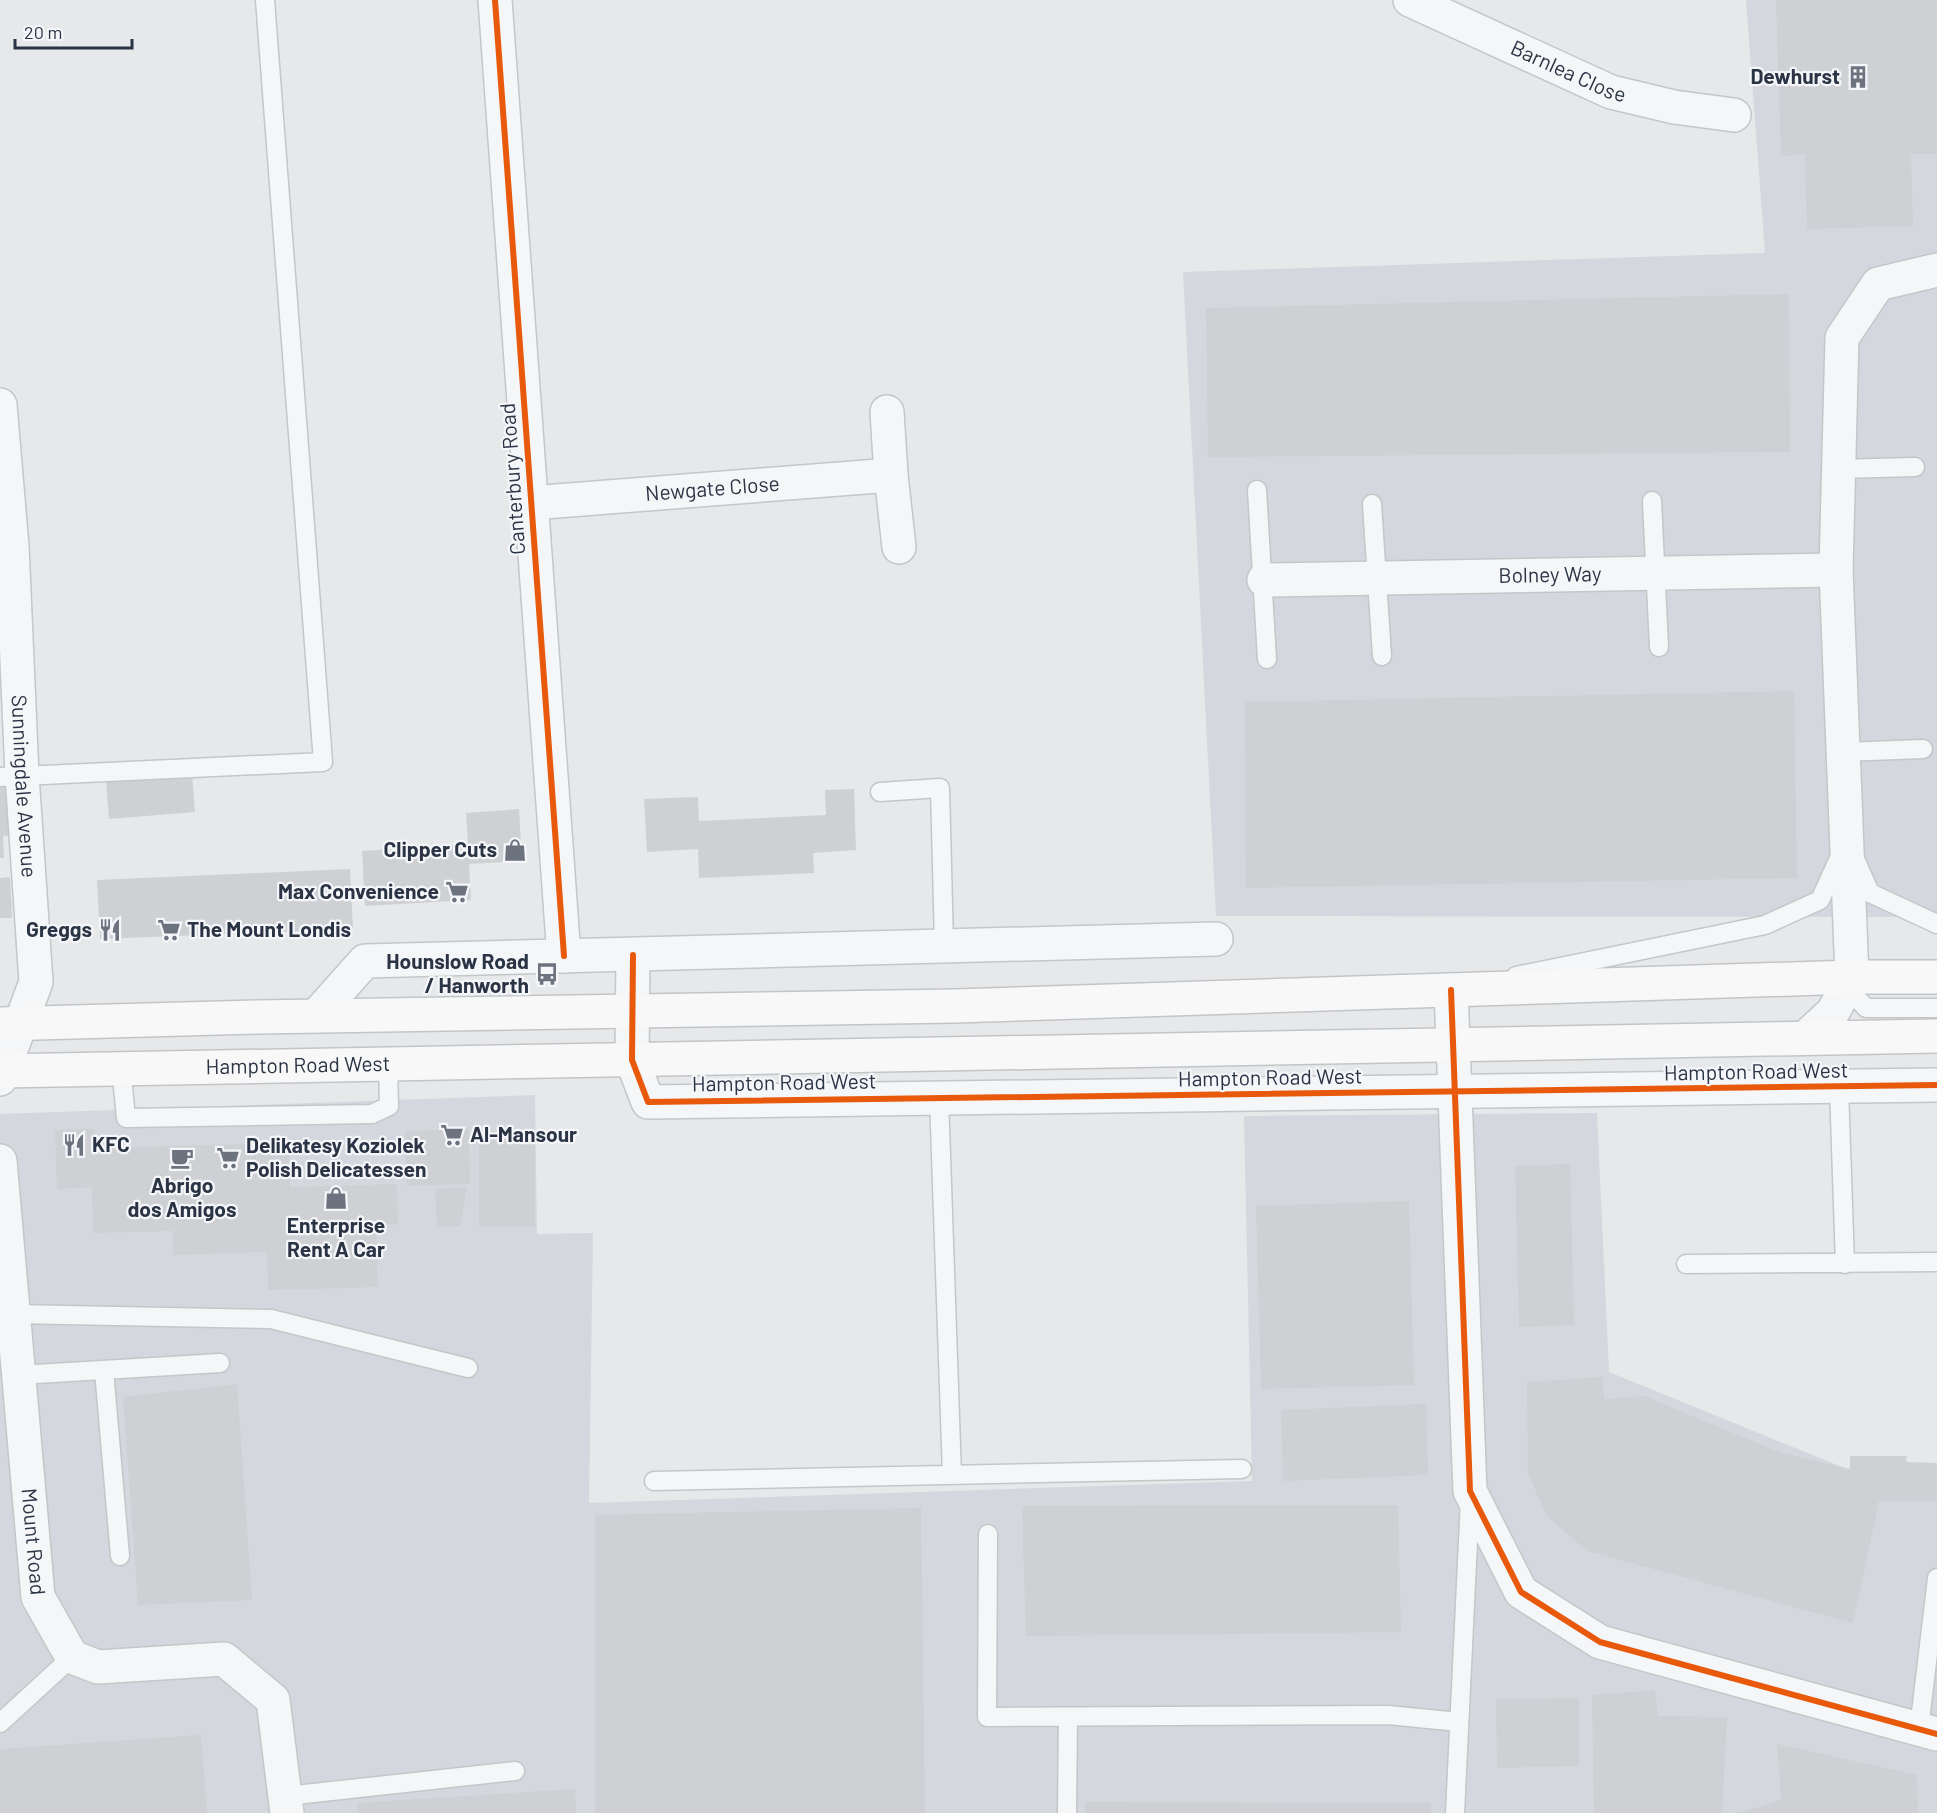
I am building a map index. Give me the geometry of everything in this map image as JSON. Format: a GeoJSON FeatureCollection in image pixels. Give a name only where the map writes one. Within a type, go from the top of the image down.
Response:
{"type":"FeatureCollection","features":[{"type":"Feature","properties":{"kind":"main road"},"geometry":{"type":"LineString","coordinates":[[11,1024],[316,1016],[632,1013],[966,1006],[1852,977],[1937,977]]}},
{"type":"Feature","properties":{"kind":"main road","name":"Hampton Road West"},"geometry":{"type":"LineString","coordinates":[[1,1074],[121,1067],[1937,1036]]}},
{"type":"Feature","properties":{"kind":"street","name":"Canterbury Road"},"geometry":{"type":"LineString","coordinates":[[495,0],[564,956]]}},
{"type":"Feature","properties":{"kind":"street","name":"Barnlea Close"},"geometry":{"type":"LineString","coordinates":[[1410,0],[1611,92],[1674,107],[1734,115]]}},
{"type":"Feature","properties":{"kind":"street"},"geometry":{"type":"LineString","coordinates":[[1805,1038],[1833,1012],[1852,977],[1836,570],[1842,338],[1878,284],[1937,270]]}},
{"type":"Feature","properties":{"kind":"street","name":"Sunningdale Avenue"},"geometry":{"type":"LineString","coordinates":[[0,405],[12,546],[11,776],[36,982],[11,1024],[1,1074]]}},
{"type":"Feature","properties":{"kind":"street"},"geometry":{"type":"LineString","coordinates":[[887,412],[899,547]]}},
{"type":"Feature","properties":{"kind":"street","name":"Newgate Close"},"geometry":{"type":"LineString","coordinates":[[531,503],[891,475]]}},
{"type":"Feature","properties":{"kind":"street","name":"Bolney Way"},"geometry":{"type":"LineString","coordinates":[[1264,580],[1836,570]]}},
{"type":"Feature","properties":{"kind":"street"},"geometry":{"type":"LineString","coordinates":[[316,1016],[365,961],[1216,939]]}},
{"type":"Feature","properties":{"kind":"street"},"geometry":{"type":"LineString","coordinates":[[632,1060],[633,955]]}},
{"type":"Feature","properties":{"kind":"street"},"geometry":{"type":"LineString","coordinates":[[1451,990],[1470,1491],[1521,1592],[1600,1642],[1928,1732]]}},
{"type":"Feature","properties":{"kind":"street","name":"Hampton Road West"},"geometry":{"type":"LineString","coordinates":[[632,1060],[648,1102],[1937,1085]]}},
{"type":"Feature","properties":{"kind":"street","name":"Mount Road"},"geometry":{"type":"LineString","coordinates":[[0,1161],[38,1596],[72,1657]]}},
{"type":"Feature","properties":{"kind":"street"},"geometry":{"type":"LineString","coordinates":[[72,1657],[98,1667],[224,1659],[273,1700],[287,1804]]}},
{"type":"Feature","properties":{"kind":"lane"},"geometry":{"type":"LineString","coordinates":[[11,776],[323,762],[265,0]]}},
{"type":"Feature","properties":{"kind":"lane"},"geometry":{"type":"LineString","coordinates":[[1839,469],[1915,468]]}},
{"type":"Feature","properties":{"kind":"lane"},"geometry":{"type":"LineString","coordinates":[[1257,490],[1267,659]]}},
{"type":"Feature","properties":{"kind":"lane"},"geometry":{"type":"LineString","coordinates":[[1652,501],[1659,647]]}},
{"type":"Feature","properties":{"kind":"lane"},"geometry":{"type":"LineString","coordinates":[[1372,504],[1382,656]]}},
{"type":"Feature","properties":{"kind":"lane"},"geometry":{"type":"LineString","coordinates":[[1843,752],[1923,749]]}},
{"type":"Feature","properties":{"kind":"lane"},"geometry":{"type":"LineString","coordinates":[[880,792],[940,788],[944,945]]}},
{"type":"Feature","properties":{"kind":"lane"},"geometry":{"type":"LineString","coordinates":[[1846,841],[1870,893],[1937,924]]}},
{"type":"Feature","properties":{"kind":"lane"},"geometry":{"type":"LineString","coordinates":[[1451,990],[1603,956],[1765,926],[1820,900],[1846,841]]}},
{"type":"Feature","properties":{"kind":"lane"},"geometry":{"type":"LineString","coordinates":[[1852,977],[1856,997],[1866,1008],[1937,1008]]}},
{"type":"Feature","properties":{"kind":"lane"},"geometry":{"type":"LineString","coordinates":[[121,1067],[126,1118],[372,1114],[388,1107],[388,1064]]}},
{"type":"Feature","properties":{"kind":"lane"},"geometry":{"type":"LineString","coordinates":[[1839,1088],[1845,1264]]}},
{"type":"Feature","properties":{"kind":"lane"},"geometry":{"type":"LineString","coordinates":[[939,1097],[952,1475]]}},
{"type":"Feature","properties":{"kind":"lane"},"geometry":{"type":"LineString","coordinates":[[1686,1264],[1937,1262]]}},
{"type":"Feature","properties":{"kind":"lane"},"geometry":{"type":"LineString","coordinates":[[14,1314],[271,1319],[468,1368]]}},
{"type":"Feature","properties":{"kind":"lane"},"geometry":{"type":"LineString","coordinates":[[19,1375],[220,1363]]}},
{"type":"Feature","properties":{"kind":"lane"},"geometry":{"type":"LineString","coordinates":[[104,1370],[120,1556]]}},
{"type":"Feature","properties":{"kind":"lane"},"geometry":{"type":"LineString","coordinates":[[654,1481],[1242,1469]]}},
{"type":"Feature","properties":{"kind":"lane"},"geometry":{"type":"LineString","coordinates":[[1455,1813],[1470,1491]]}},
{"type":"Feature","properties":{"kind":"lane"},"geometry":{"type":"LineString","coordinates":[[988,1534],[987,1717],[1388,1715],[1459,1722]]}},
{"type":"Feature","properties":{"kind":"lane"},"geometry":{"type":"LineString","coordinates":[[1928,1732],[1937,1578]]}},
{"type":"Feature","properties":{"kind":"lane"},"geometry":{"type":"LineString","coordinates":[[0,1723],[72,1657]]}},
{"type":"Feature","properties":{"kind":"lane"},"geometry":{"type":"LineString","coordinates":[[1067,1813],[1068,1717]]}},
{"type":"Feature","properties":{"kind":"lane"},"geometry":{"type":"LineString","coordinates":[[287,1804],[515,1771]]}},
{"type":"Feature","properties":{"kind":"shaded area"},"geometry":{"type":"Polygon","coordinates":[[[1746,0],[1937,0],[1937,917],[1216,916],[1183,272],[1765,253],[1746,0]]]}},
{"type":"Feature","properties":{"kind":"shaded area"},"geometry":{"type":"Polygon","coordinates":[[[535,1095],[537,1234],[593,1233],[589,1503],[1252,1481],[1244,1116],[1597,1113],[1609,1372],[1847,1469],[1937,1466],[1937,1813],[0,1813],[0,1114],[535,1095]]]}},
{"type":"Feature","properties":{"kind":"building","name":"Dewhurst"},"geometry":{"type":"Polygon","coordinates":[[[1776,0],[1937,0],[1937,154],[1911,154],[1913,226],[1807,229],[1805,154],[1781,156],[1776,0]]]}},
{"type":"Feature","properties":{"kind":"building"},"geometry":{"type":"Polygon","coordinates":[[[1789,294],[1790,452],[1208,457],[1206,308],[1789,294]]]}},
{"type":"Feature","properties":{"kind":"building"},"geometry":{"type":"Polygon","coordinates":[[[1794,691],[1797,878],[1246,888],[1245,702],[1794,691]]]}},
{"type":"Feature","properties":{"kind":"building"},"geometry":{"type":"Polygon","coordinates":[[[192,774],[195,812],[109,819],[106,781],[192,774]]]}},
{"type":"Feature","properties":{"kind":"building"},"geometry":{"type":"Polygon","coordinates":[[[12,782],[15,835],[3,836],[4,858],[0,858],[0,783],[12,782]]]}},
{"type":"Feature","properties":{"kind":"building"},"geometry":{"type":"Polygon","coordinates":[[[854,789],[856,850],[813,853],[814,873],[699,878],[698,849],[647,852],[644,799],[698,797],[699,821],[826,815],[825,790],[854,789]]]}},
{"type":"Feature","properties":{"kind":"building"},"geometry":{"type":"Polygon","coordinates":[[[519,809],[522,861],[469,864],[471,900],[365,906],[362,851],[468,844],[466,813],[519,809]]]}},
{"type":"Feature","properties":{"kind":"building"},"geometry":{"type":"Polygon","coordinates":[[[350,869],[353,929],[100,939],[97,880],[350,869]]]}},
{"type":"Feature","properties":{"kind":"building"},"geometry":{"type":"Polygon","coordinates":[[[10,877],[12,918],[0,918],[0,878],[10,877]]]}},
{"type":"Feature","properties":{"kind":"building"},"geometry":{"type":"Polygon","coordinates":[[[94,1129],[95,1148],[289,1143],[290,1187],[397,1184],[398,1224],[376,1225],[378,1287],[268,1290],[267,1252],[173,1255],[173,1231],[93,1233],[92,1187],[57,1189],[55,1130],[94,1129]]]}},
{"type":"Feature","properties":{"kind":"building"},"geometry":{"type":"Polygon","coordinates":[[[469,1129],[470,1184],[407,1186],[405,1131],[469,1129]]]}},
{"type":"Feature","properties":{"kind":"building"},"geometry":{"type":"Polygon","coordinates":[[[479,1131],[535,1131],[535,1227],[479,1227],[479,1131]]]}},
{"type":"Feature","properties":{"kind":"building"},"geometry":{"type":"Polygon","coordinates":[[[1570,1164],[1574,1325],[1519,1327],[1515,1166],[1570,1164]]]}},
{"type":"Feature","properties":{"kind":"building"},"geometry":{"type":"Polygon","coordinates":[[[467,1187],[460,1226],[437,1227],[435,1189],[467,1187]]]}},
{"type":"Feature","properties":{"kind":"building"},"geometry":{"type":"Polygon","coordinates":[[[1409,1201],[1414,1385],[1261,1389],[1256,1206],[1409,1201]]]}},
{"type":"Feature","properties":{"kind":"building"},"geometry":{"type":"Polygon","coordinates":[[[1602,1377],[1604,1399],[1644,1396],[1779,1452],[1850,1469],[1850,1456],[1907,1456],[1906,1462],[1937,1463],[1937,1501],[1879,1501],[1853,1623],[1587,1551],[1546,1515],[1528,1473],[1527,1382],[1602,1377]]]}},
{"type":"Feature","properties":{"kind":"building"},"geometry":{"type":"Polygon","coordinates":[[[237,1384],[252,1600],[138,1605],[123,1397],[237,1384]]]}},
{"type":"Feature","properties":{"kind":"building"},"geometry":{"type":"Polygon","coordinates":[[[1426,1404],[1428,1475],[1283,1481],[1281,1410],[1426,1404]]]}},
{"type":"Feature","properties":{"kind":"building"},"geometry":{"type":"Polygon","coordinates":[[[1398,1505],[1401,1632],[1026,1636],[1022,1506],[1398,1505]]]}},
{"type":"Feature","properties":{"kind":"building"},"geometry":{"type":"Polygon","coordinates":[[[921,1508],[925,1813],[595,1813],[595,1515],[921,1508]]]}},
{"type":"Feature","properties":{"kind":"building"},"geometry":{"type":"Polygon","coordinates":[[[1655,1690],[1658,1716],[1727,1717],[1722,1813],[1594,1813],[1592,1695],[1655,1690]]]}},
{"type":"Feature","properties":{"kind":"building"},"geometry":{"type":"Polygon","coordinates":[[[1579,1698],[1579,1766],[1497,1768],[1496,1699],[1579,1698]]]}},
{"type":"Feature","properties":{"kind":"building"},"geometry":{"type":"Polygon","coordinates":[[[201,1735],[207,1813],[0,1813],[0,1749],[201,1735]]]}},
{"type":"Feature","properties":{"kind":"building"},"geometry":{"type":"Polygon","coordinates":[[[1777,1744],[1917,1775],[1918,1813],[1739,1813],[1781,1800],[1777,1744]]]}},
{"type":"Feature","properties":{"kind":"building"},"geometry":{"type":"Polygon","coordinates":[[[575,1789],[576,1813],[358,1813],[357,1803],[575,1789]]]}},
{"type":"Feature","properties":{"kind":"building"},"geometry":{"type":"Polygon","coordinates":[[[1085,1802],[1431,1803],[1431,1813],[1085,1813],[1085,1802]]]}},
{"type":"Feature","properties":{"kind":"cycle path"},"geometry":{"type":"LineString","coordinates":[[495,0],[564,956]]}},
{"type":"Feature","properties":{"kind":"cycle path"},"geometry":{"type":"LineString","coordinates":[[633,955],[632,1060],[648,1102],[1937,1085]]}},
{"type":"Feature","properties":{"kind":"cycle path"},"geometry":{"type":"LineString","coordinates":[[1451,990],[1470,1491],[1521,1592],[1600,1642],[1937,1734]]}},
{"type":"Feature","properties":{"kind":"place","name":"Dewhurst"},"geometry":{"type":"Point","coordinates":[1858,77]}},
{"type":"Feature","properties":{"kind":"place","name":"Clipper Cuts"},"geometry":{"type":"Point","coordinates":[515,850]}},
{"type":"Feature","properties":{"kind":"place","name":"Max Convenience"},"geometry":{"type":"Point","coordinates":[457,892]}},
{"type":"Feature","properties":{"kind":"place","name":"Greggs"},"geometry":{"type":"Point","coordinates":[110,930]}},
{"type":"Feature","properties":{"kind":"place","name":"The Mount Londis"},"geometry":{"type":"Point","coordinates":[169,930]}},
{"type":"Feature","properties":{"kind":"place","name":"Hounslow Road / Hanworth"},"geometry":{"type":"Point","coordinates":[547,974]}},
{"type":"Feature","properties":{"kind":"place","name":"Al-Mansour"},"geometry":{"type":"Point","coordinates":[452,1135]}},
{"type":"Feature","properties":{"kind":"place","name":"KFC"},"geometry":{"type":"Point","coordinates":[74,1145]}},
{"type":"Feature","properties":{"kind":"place","name":"Abrigo dos Amigos"},"geometry":{"type":"Point","coordinates":[182,1158]}},
{"type":"Feature","properties":{"kind":"place","name":"Delikatesy Koziolek Polish Delicatessen"},"geometry":{"type":"Point","coordinates":[228,1158]}},
{"type":"Feature","properties":{"kind":"place","name":"Enterprise Rent A Car"},"geometry":{"type":"Point","coordinates":[336,1198]}}]}
